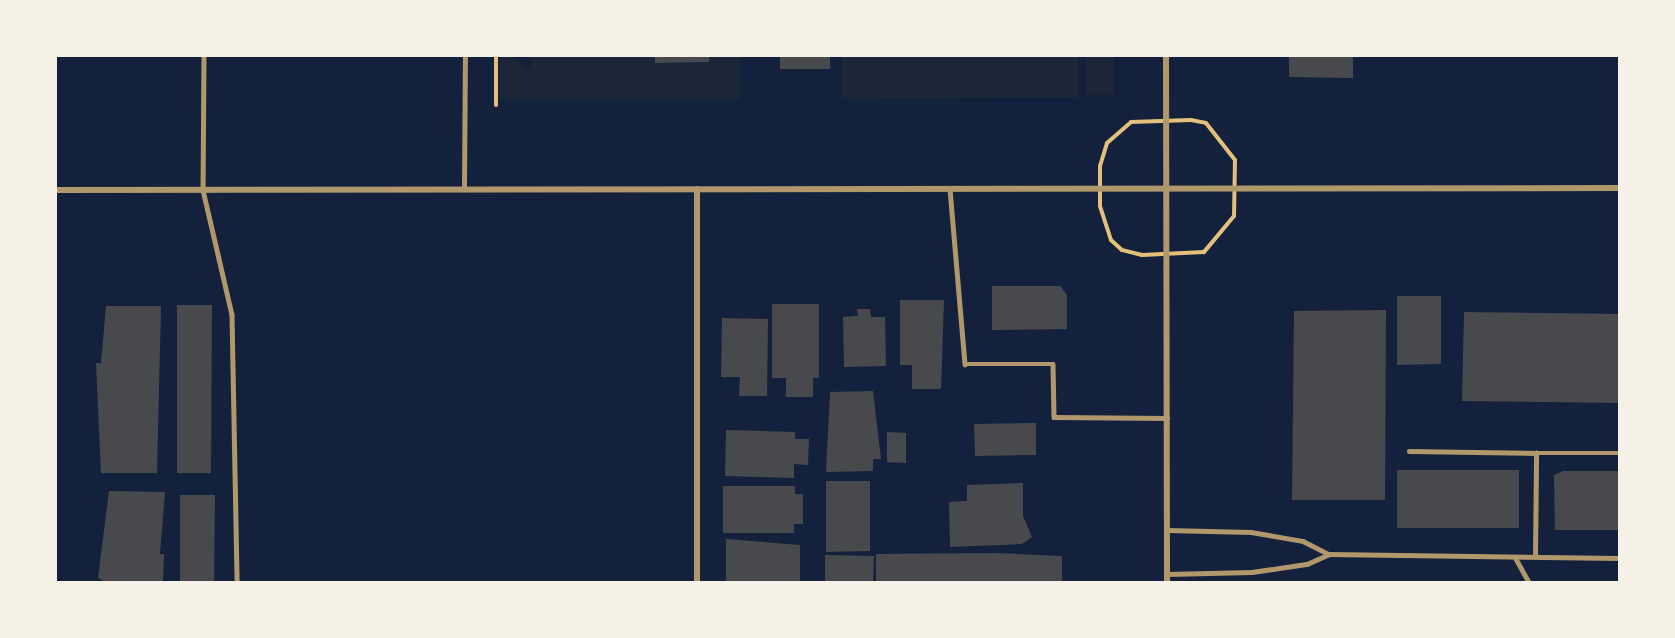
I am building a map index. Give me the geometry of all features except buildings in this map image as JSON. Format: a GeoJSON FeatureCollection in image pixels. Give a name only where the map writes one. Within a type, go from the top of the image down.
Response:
{"type":"FeatureCollection","features":[{"type":"Feature","properties":{"kind":"street"},"geometry":{"type":"LineString","coordinates":[[1166,56],[1167,582]]}},
{"type":"Feature","properties":{"kind":"street"},"geometry":{"type":"LineString","coordinates":[[56,190],[1620,188]]}},
{"type":"Feature","properties":{"kind":"street"},"geometry":{"type":"LineString","coordinates":[[697,189],[697,582]]}},
{"type":"Feature","properties":{"kind":"lane"},"geometry":{"type":"LineString","coordinates":[[204,56],[203,190],[232,315],[237,582]]}},
{"type":"Feature","properties":{"kind":"lane"},"geometry":{"type":"LineString","coordinates":[[464,189],[465,56]]}},
{"type":"Feature","properties":{"kind":"lane"},"geometry":{"type":"LineString","coordinates":[[950,189],[965,364],[1053,364],[1054,417],[1167,418]]}},
{"type":"Feature","properties":{"kind":"lane"},"geometry":{"type":"LineString","coordinates":[[1409,451],[1620,453]]}},
{"type":"Feature","properties":{"kind":"lane"},"geometry":{"type":"LineString","coordinates":[[1535,557],[1536,453]]}},
{"type":"Feature","properties":{"kind":"lane"},"geometry":{"type":"LineString","coordinates":[[1167,530],[1251,532],[1303,541],[1329,554]]}},
{"type":"Feature","properties":{"kind":"lane"},"geometry":{"type":"LineString","coordinates":[[1167,574],[1252,572],[1307,564],[1329,554],[1620,558]]}},
{"type":"Feature","properties":{"kind":"lane"},"geometry":{"type":"LineString","coordinates":[[1515,557],[1529,582]]}},
{"type":"Feature","properties":{"kind":"path"},"geometry":{"type":"LineString","coordinates":[[496,56],[496,105]]}},
{"type":"Feature","properties":{"kind":"shaded area"},"geometry":{"type":"Polygon","coordinates":[[[511,56],[528,70],[533,62],[525,56],[655,56],[655,63],[708,63],[709,56],[740,56],[741,99],[500,99],[500,58],[511,56]]]}},
{"type":"Feature","properties":{"kind":"shaded area"},"geometry":{"type":"Polygon","coordinates":[[[842,56],[1078,56],[1078,98],[842,99],[842,56]]]}},
{"type":"Feature","properties":{"kind":"shaded area"},"geometry":{"type":"Polygon","coordinates":[[[1086,56],[1113,56],[1113,95],[1087,95],[1086,56]]]}}]}
